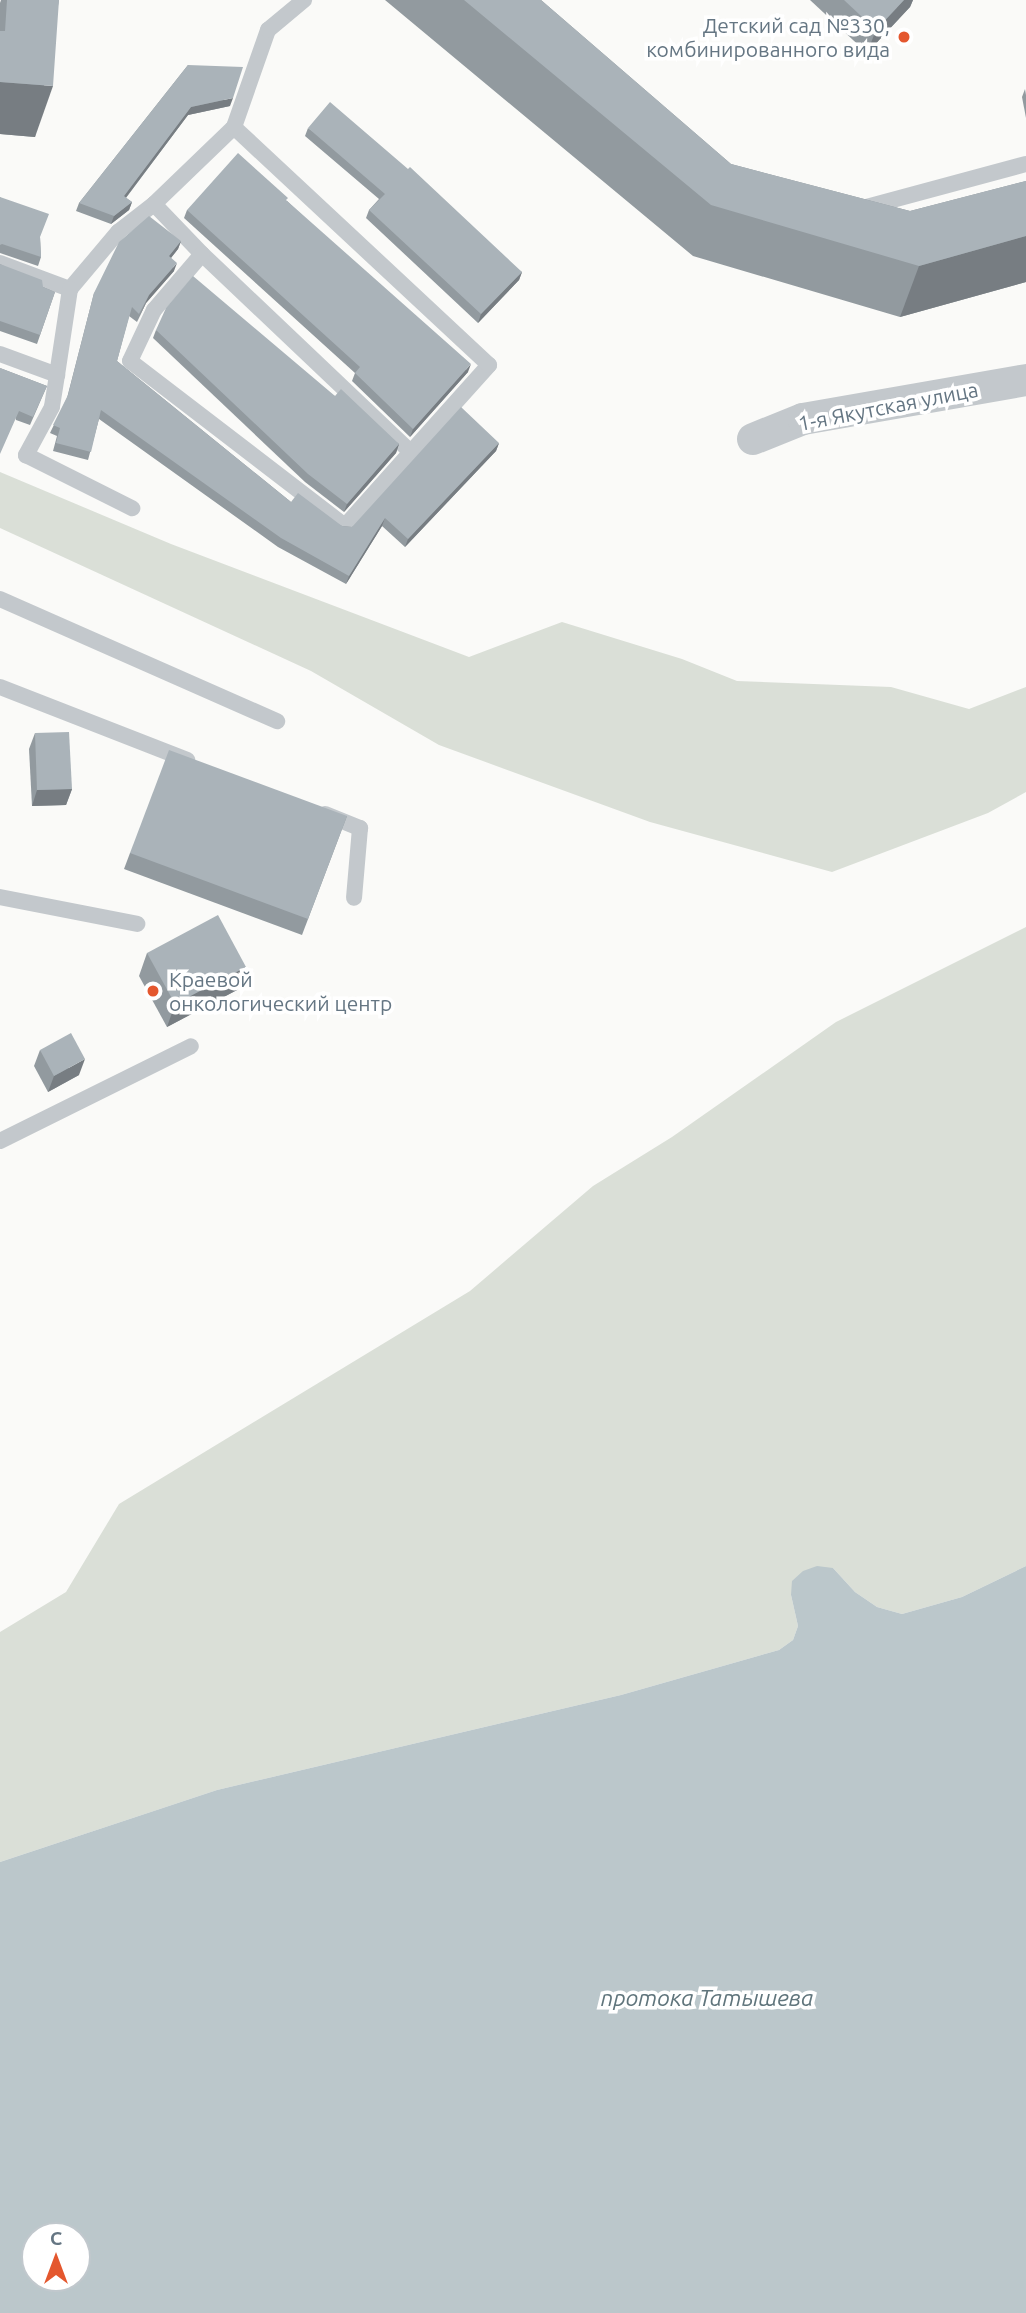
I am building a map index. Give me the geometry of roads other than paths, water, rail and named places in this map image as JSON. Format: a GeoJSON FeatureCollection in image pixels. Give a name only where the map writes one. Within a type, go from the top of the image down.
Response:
{"type":"FeatureCollection","features":[{"type":"Feature","properties":{"kind":"street","name":"1-я Якутская улица"},"geometry":{"type":"LineString","coordinates":[[753,439],[803,419],[1026,380]]}},
{"type":"Feature","properties":{"kind":"lane"},"geometry":{"type":"LineString","coordinates":[[132,508],[26,455],[52,407],[71,289],[118,232],[154,204],[234,127],[268,30],[304,0]]}},
{"type":"Feature","properties":{"kind":"lane"},"geometry":{"type":"LineString","coordinates":[[202,254],[154,310],[130,362],[345,526],[489,365],[234,127]]}},
{"type":"Feature","properties":{"kind":"lane"},"geometry":{"type":"LineString","coordinates":[[838,208],[850,211],[1026,164]]}},
{"type":"Feature","properties":{"kind":"lane"},"geometry":{"type":"LineString","coordinates":[[154,204],[202,254],[411,452]]}},
{"type":"Feature","properties":{"kind":"lane"},"geometry":{"type":"LineString","coordinates":[[0,262],[71,289]]}},
{"type":"Feature","properties":{"kind":"lane"},"geometry":{"type":"LineString","coordinates":[[0,354],[57,375]]}},
{"type":"Feature","properties":{"kind":"lane"},"geometry":{"type":"LineString","coordinates":[[0,599],[276,721]]}},
{"type":"Feature","properties":{"kind":"lane"},"geometry":{"type":"LineString","coordinates":[[0,687],[206,768]]}},
{"type":"Feature","properties":{"kind":"lane"},"geometry":{"type":"LineString","coordinates":[[309,808],[360,828],[354,898]]}},
{"type":"Feature","properties":{"kind":"lane"},"geometry":{"type":"LineString","coordinates":[[0,897],[137,924]]}},
{"type":"Feature","properties":{"kind":"lane"},"geometry":{"type":"LineString","coordinates":[[0,1141],[191,1046]]}},
{"type":"Feature","properties":{"kind":"water","name":"протока Татышева"},"geometry":{"type":"Polygon","coordinates":[[[817,1566],[833,1568],[855,1592],[877,1607],[902,1614],[962,1597],[1026,1566],[1026,2313],[0,2313],[0,1862],[217,1790],[621,1695],[779,1650],[793,1640],[798,1626],[791,1595],[792,1581],[803,1571],[817,1566]]]}},
{"type":"Feature","properties":{"kind":"place","name":"Детский сад №330, комбинированного вида"},"geometry":{"type":"Point","coordinates":[904,37]}},
{"type":"Feature","properties":{"kind":"place","name":"Краевой онкологический центр"},"geometry":{"type":"Point","coordinates":[153,991]}}]}
